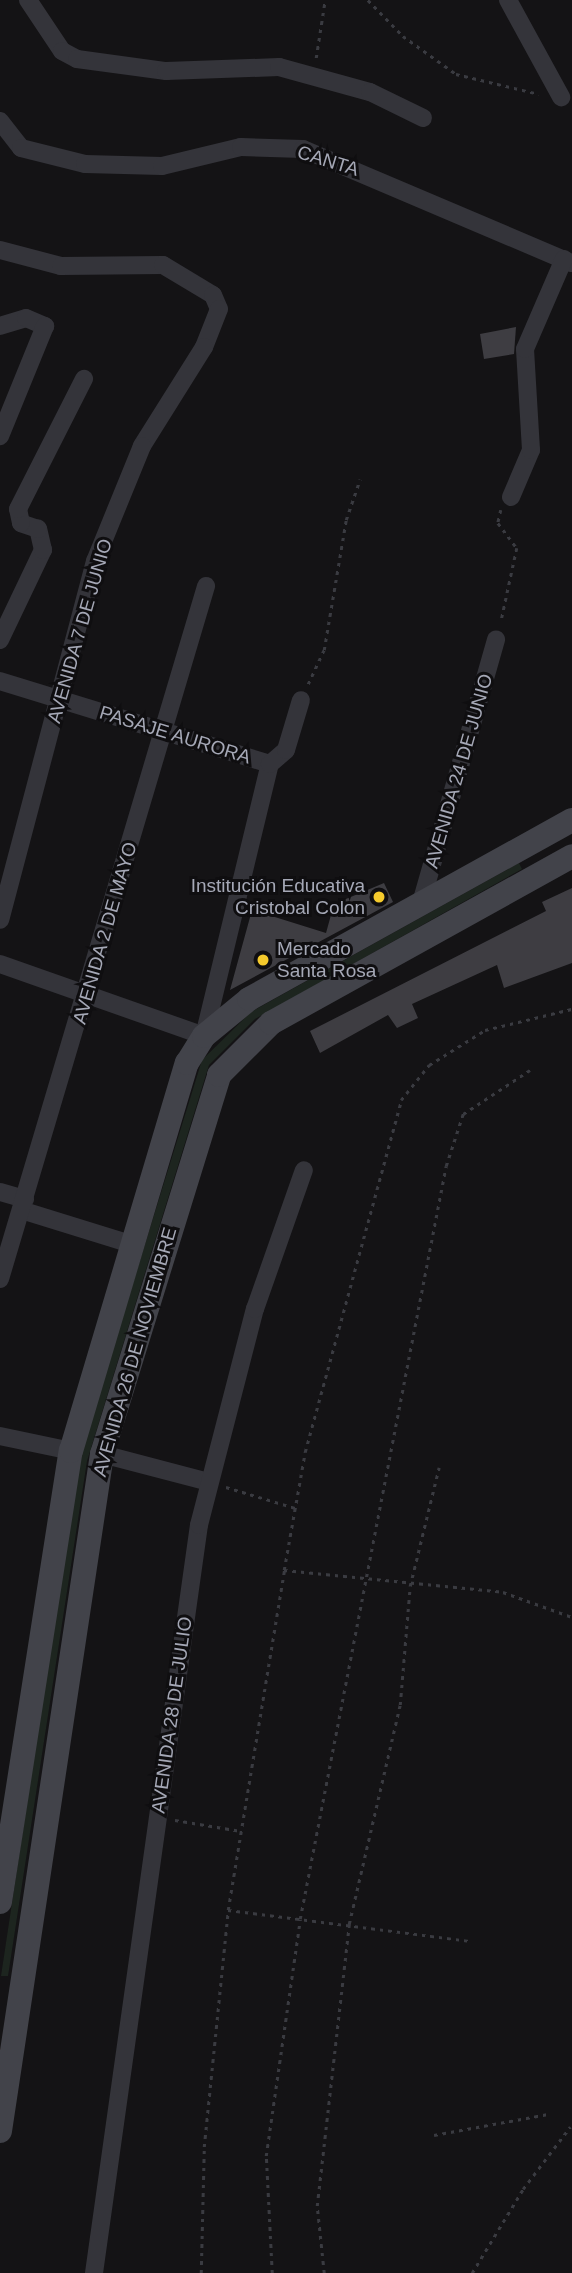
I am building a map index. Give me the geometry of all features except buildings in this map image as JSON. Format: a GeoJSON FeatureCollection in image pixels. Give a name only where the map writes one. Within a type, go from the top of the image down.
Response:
{"type":"FeatureCollection","features":[{"type":"Feature","properties":{"kind":"main road","name":"AVENIDA 26 DE NOVIEMBRE"},"geometry":{"type":"LineString","coordinates":[[0,1902],[5,1840],[71,1451],[179,1087],[204,1036],[249,999],[572,820]]}},
{"type":"Feature","properties":{"kind":"main road"},"geometry":{"type":"LineString","coordinates":[[535,840],[550,869]]}},
{"type":"Feature","properties":{"kind":"main road","name":"AVENIDA 26 DE NOVIEMBRE"},"geometry":{"type":"LineString","coordinates":[[0,2131],[9,2000],[102,1454],[211,1094],[232,1055],[271,1023],[572,856]]}},
{"type":"Feature","properties":{"kind":"street"},"geometry":{"type":"LineString","coordinates":[[28,0],[62,51],[77,59],[166,71],[279,67],[370,92],[423,118]]}},
{"type":"Feature","properties":{"kind":"street"},"geometry":{"type":"LineString","coordinates":[[508,0],[561,97]]}},
{"type":"Feature","properties":{"kind":"street","name":"CANTA"},"geometry":{"type":"LineString","coordinates":[[0,121],[21,148],[85,164],[162,166],[240,147],[303,149],[568,261]]}},
{"type":"Feature","properties":{"kind":"street","name":"AVENIDA 7 DE JUNIO"},"geometry":{"type":"LineString","coordinates":[[0,250],[61,266],[163,265],[213,295],[219,309],[204,347],[142,446],[96,561],[0,919]]}},
{"type":"Feature","properties":{"kind":"street"},"geometry":{"type":"LineString","coordinates":[[511,497],[531,450],[525,349],[568,261]]}},
{"type":"Feature","properties":{"kind":"street"},"geometry":{"type":"LineString","coordinates":[[0,326],[26,318],[45,326],[0,436]]}},
{"type":"Feature","properties":{"kind":"street"},"geometry":{"type":"LineString","coordinates":[[0,640],[18,612],[43,550],[38,529],[21,523],[18,509],[84,379]]}},
{"type":"Feature","properties":{"kind":"street","name":"AVENIDA 2 DE MAYO"},"geometry":{"type":"LineString","coordinates":[[0,1279],[88,993],[206,586]]}},
{"type":"Feature","properties":{"kind":"street","name":"AVENIDA 24 DE JUNIO"},"geometry":{"type":"LineString","coordinates":[[421,903],[496,639]]}},
{"type":"Feature","properties":{"kind":"street","name":"PASAJE AURORA"},"geometry":{"type":"LineString","coordinates":[[0,681],[270,764]]}},
{"type":"Feature","properties":{"kind":"street"},"geometry":{"type":"LineString","coordinates":[[0,964],[204,1036],[270,764],[286,750],[301,700]]}},
{"type":"Feature","properties":{"kind":"street","name":"AVENIDA 28 DE JULIO"},"geometry":{"type":"LineString","coordinates":[[94,2273],[158,1817],[209,1482],[255,1309],[304,1170]]}},
{"type":"Feature","properties":{"kind":"street"},"geometry":{"type":"LineString","coordinates":[[0,1192],[23,1205],[131,1244]]}},
{"type":"Feature","properties":{"kind":"street"},"geometry":{"type":"LineString","coordinates":[[0,1436],[71,1451]]}},
{"type":"Feature","properties":{"kind":"street"},"geometry":{"type":"LineString","coordinates":[[102,1454],[209,1482]]}},
{"type":"Feature","properties":{"kind":"path"},"geometry":{"type":"LineString","coordinates":[[313,75],[325,0]]}},
{"type":"Feature","properties":{"kind":"path"},"geometry":{"type":"LineString","coordinates":[[368,0],[403,36],[456,74],[561,97]]}},
{"type":"Feature","properties":{"kind":"path"},"geometry":{"type":"LineString","coordinates":[[301,700],[324,650],[346,520],[360,479]]}},
{"type":"Feature","properties":{"kind":"path"},"geometry":{"type":"LineString","coordinates":[[496,639],[517,548],[497,514],[511,497]]}},
{"type":"Feature","properties":{"kind":"path"},"geometry":{"type":"LineString","coordinates":[[201,2273],[204,2147],[228,1910],[284,1570],[295,1508],[401,1100],[429,1065],[485,1030],[572,1009]]}},
{"type":"Feature","properties":{"kind":"path"},"geometry":{"type":"LineString","coordinates":[[272,2273],[266,2156],[300,1919],[363,1580],[453,1133],[478,1099],[530,1070]]}},
{"type":"Feature","properties":{"kind":"path"},"geometry":{"type":"LineString","coordinates":[[324,2273],[317,2206],[349,1924],[400,1705],[410,1586],[439,1467]]}},
{"type":"Feature","properties":{"kind":"path"},"geometry":{"type":"LineString","coordinates":[[209,1482],[295,1508]]}},
{"type":"Feature","properties":{"kind":"path"},"geometry":{"type":"LineString","coordinates":[[284,1570],[410,1586],[503,1592],[572,1617]]}},
{"type":"Feature","properties":{"kind":"path"},"geometry":{"type":"LineString","coordinates":[[158,1817],[241,1831]]}},
{"type":"Feature","properties":{"kind":"path"},"geometry":{"type":"LineString","coordinates":[[228,1910],[469,1941]]}},
{"type":"Feature","properties":{"kind":"path"},"geometry":{"type":"LineString","coordinates":[[434,2135],[548,2114]]}},
{"type":"Feature","properties":{"kind":"path"},"geometry":{"type":"LineString","coordinates":[[472,2273],[523,2189],[570,2127]]}},
{"type":"Feature","properties":{"kind":"shaded area"},"geometry":{"type":"Polygon","coordinates":[[[519,863],[522,869],[255,1019],[209,1065],[87,1461],[8,1976],[1,1976],[79,1458],[202,1060],[251,1012],[519,863]]]}},
{"type":"Feature","properties":{"kind":"place","name":"Institución Educativa Cristobal Colon"},"geometry":{"type":"Point","coordinates":[379,897]}},
{"type":"Feature","properties":{"kind":"place","name":"Mercado Santa Rosa"},"geometry":{"type":"Point","coordinates":[263,960]}}]}
